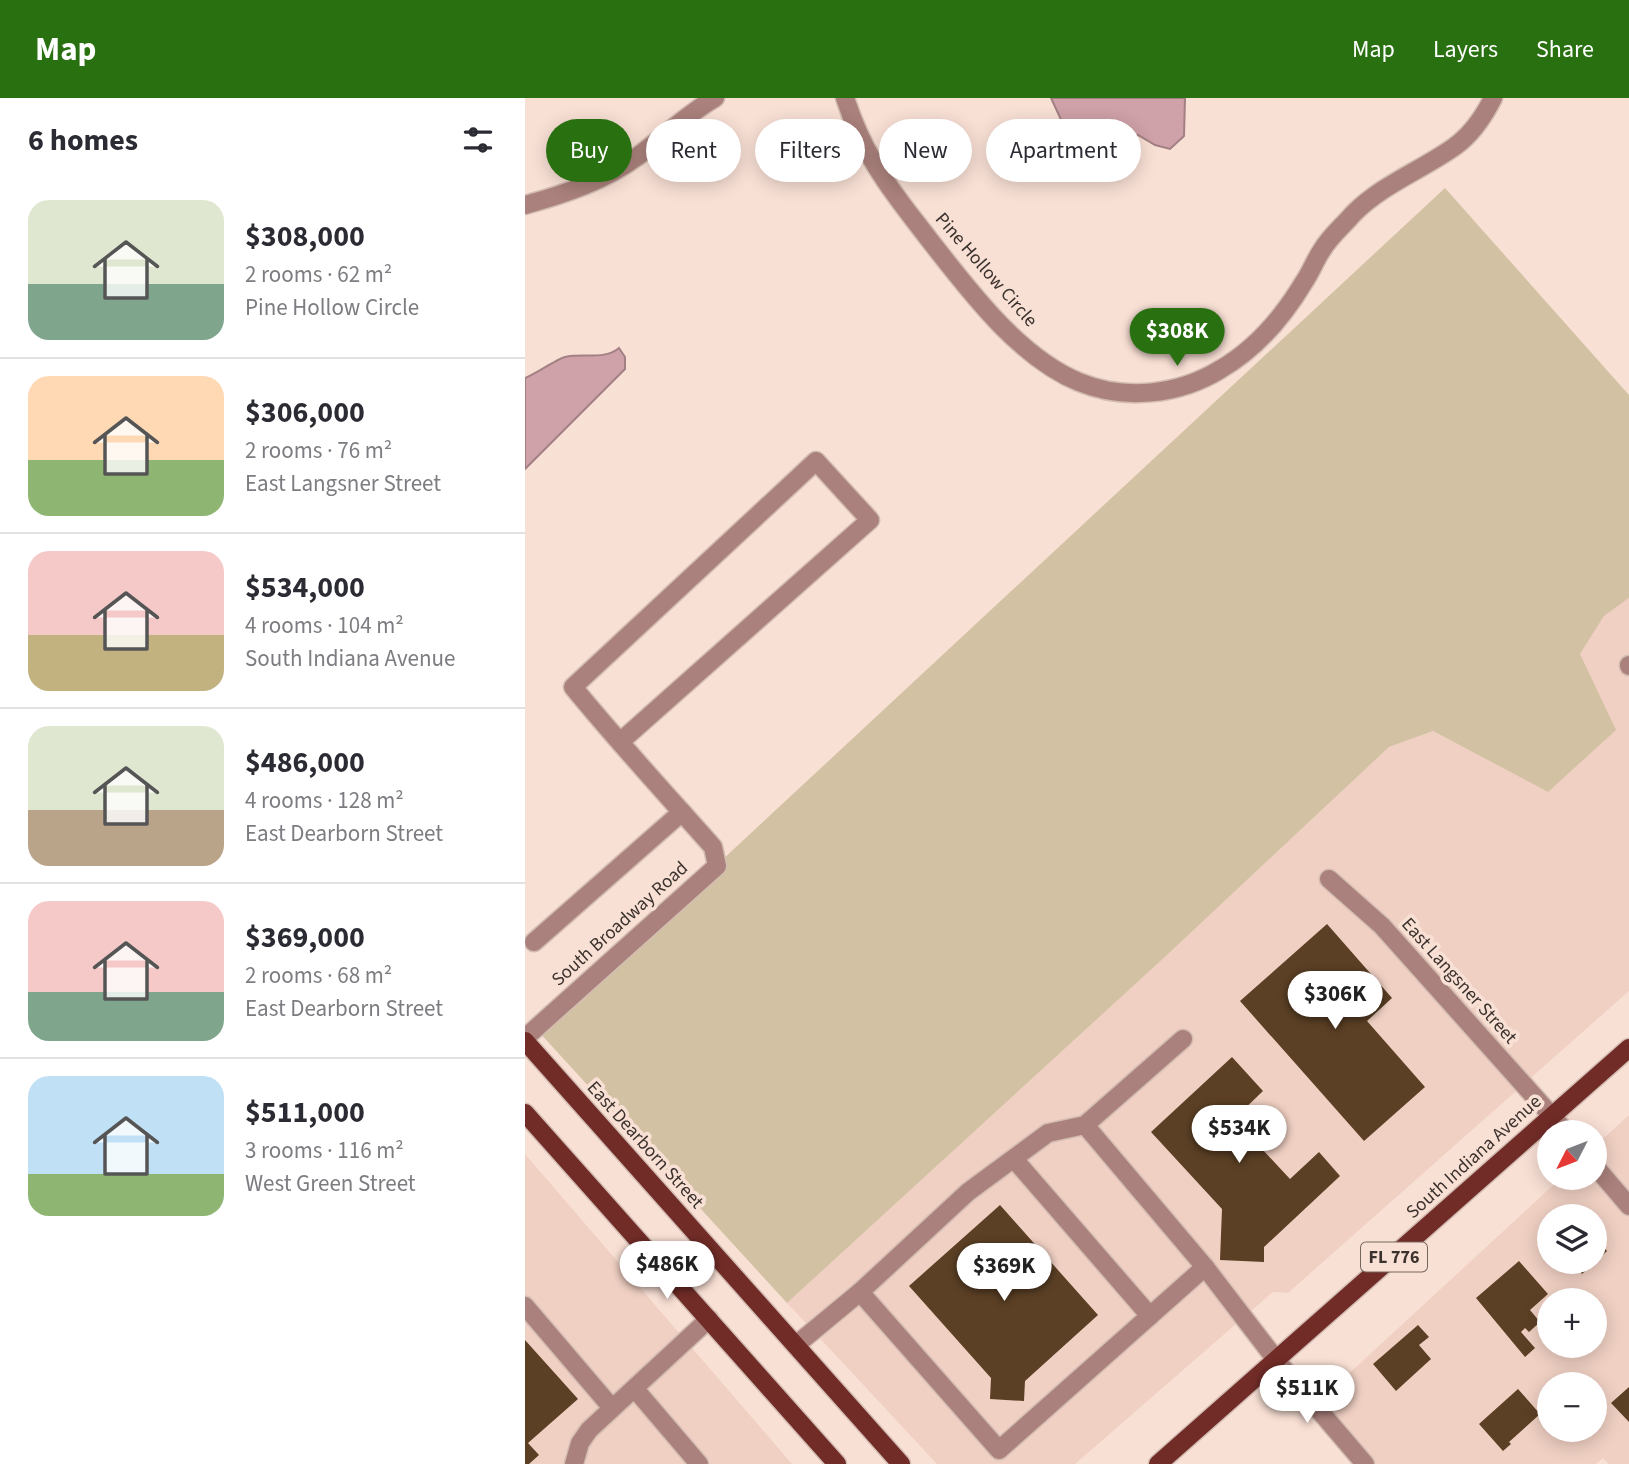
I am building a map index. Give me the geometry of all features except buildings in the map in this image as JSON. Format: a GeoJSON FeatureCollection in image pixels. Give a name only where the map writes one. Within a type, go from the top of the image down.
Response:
{"type":"FeatureCollection","features":[{"type":"Feature","properties":{"kind":"main road","name":"East Dearborn Street"},"geometry":{"type":"LineString","coordinates":[[525,1040],[901,1464]]}},
{"type":"Feature","properties":{"kind":"main road","name":"South Indiana Avenue"},"geometry":{"type":"LineString","coordinates":[[1158,1464],[1629,1048]]}},
{"type":"Feature","properties":{"kind":"main road"},"geometry":{"type":"LineString","coordinates":[[525,1113],[837,1464]]}},
{"type":"Feature","properties":{"kind":"street"},"geometry":{"type":"LineString","coordinates":[[525,205],[558,196],[616,170],[715,98]]}},
{"type":"Feature","properties":{"kind":"street","name":"Pine Hollow Circle"},"geometry":{"type":"LineString","coordinates":[[845,98],[864,144],[878,169],[934,246],[1003,327],[1035,356],[1064,375],[1093,387],[1130,394],[1181,387],[1215,373],[1251,349],[1281,316],[1332,236],[1382,190],[1455,146],[1476,125],[1493,98]]}},
{"type":"Feature","properties":{"kind":"street","name":"South Broadway Road"},"geometry":{"type":"LineString","coordinates":[[525,1040],[717,866],[713,848],[591,709],[573,687],[815,461],[870,520],[620,742]]}},
{"type":"Feature","properties":{"kind":"street"},"geometry":{"type":"LineString","coordinates":[[534,942],[682,812]]}},
{"type":"Feature","properties":{"kind":"street","name":"East Langsner Street"},"geometry":{"type":"LineString","coordinates":[[1329,879],[1382,926],[1556,1120]]}},
{"type":"Feature","properties":{"kind":"street"},"geometry":{"type":"LineString","coordinates":[[796,1345],[860,1292],[968,1192],[1048,1133],[1085,1125],[1183,1040]]}},
{"type":"Feature","properties":{"kind":"street"},"geometry":{"type":"LineString","coordinates":[[1085,1125],[1205,1267],[1277,1361],[1365,1464]]}},
{"type":"Feature","properties":{"kind":"street"},"geometry":{"type":"LineString","coordinates":[[1014,1159],[1150,1316]]}},
{"type":"Feature","properties":{"kind":"street"},"geometry":{"type":"LineString","coordinates":[[1607,1180],[1629,1206]]}},
{"type":"Feature","properties":{"kind":"street"},"geometry":{"type":"LineString","coordinates":[[860,1292],[999,1450],[1205,1267]]}},
{"type":"Feature","properties":{"kind":"street"},"geometry":{"type":"LineString","coordinates":[[525,1306],[612,1408]]}},
{"type":"Feature","properties":{"kind":"street"},"geometry":{"type":"LineString","coordinates":[[574,1464],[583,1436],[709,1319]]}},
{"type":"Feature","properties":{"kind":"street"},"geometry":{"type":"LineString","coordinates":[[635,1389],[699,1464]]}},
{"type":"Feature","properties":{"kind":"shaded area"},"geometry":{"type":"Polygon","coordinates":[[[1051,98],[1185,98],[1184,136],[1170,149],[1155,145],[1141,137],[1141,119],[1061,119],[1051,98]]]}},
{"type":"Feature","properties":{"kind":"shaded area"},"geometry":{"type":"Polygon","coordinates":[[[1445,188],[1629,395],[1629,598],[1604,616],[1580,654],[1616,730],[1548,792],[1433,731],[1389,747],[1167,955],[787,1303],[538,1031],[1445,188]]]}},
{"type":"Feature","properties":{"kind":"shaded area"},"geometry":{"type":"Polygon","coordinates":[[[619,348],[625,357],[625,369],[525,469],[525,378],[565,357],[607,354],[619,348]]]}},
{"type":"Feature","properties":{"kind":"shaded area"},"geometry":{"type":"Polygon","coordinates":[[[1629,598],[1629,991],[1288,1293],[1273,1292],[1075,1464],[937,1464],[787,1303],[1167,955],[1389,747],[1433,731],[1548,792],[1580,654],[1604,616],[1629,598]]]}},
{"type":"Feature","properties":{"kind":"shaded area"},"geometry":{"type":"Polygon","coordinates":[[[1629,1115],[1629,1464],[1609,1464],[1603,1458],[1596,1464],[1371,1464],[1317,1403],[1548,1190],[1607,1190],[1607,1135],[1629,1115]]]}},
{"type":"Feature","properties":{"kind":"shaded area"},"geometry":{"type":"Polygon","coordinates":[[[525,1154],[792,1464],[525,1464],[525,1154]]]}}]}
